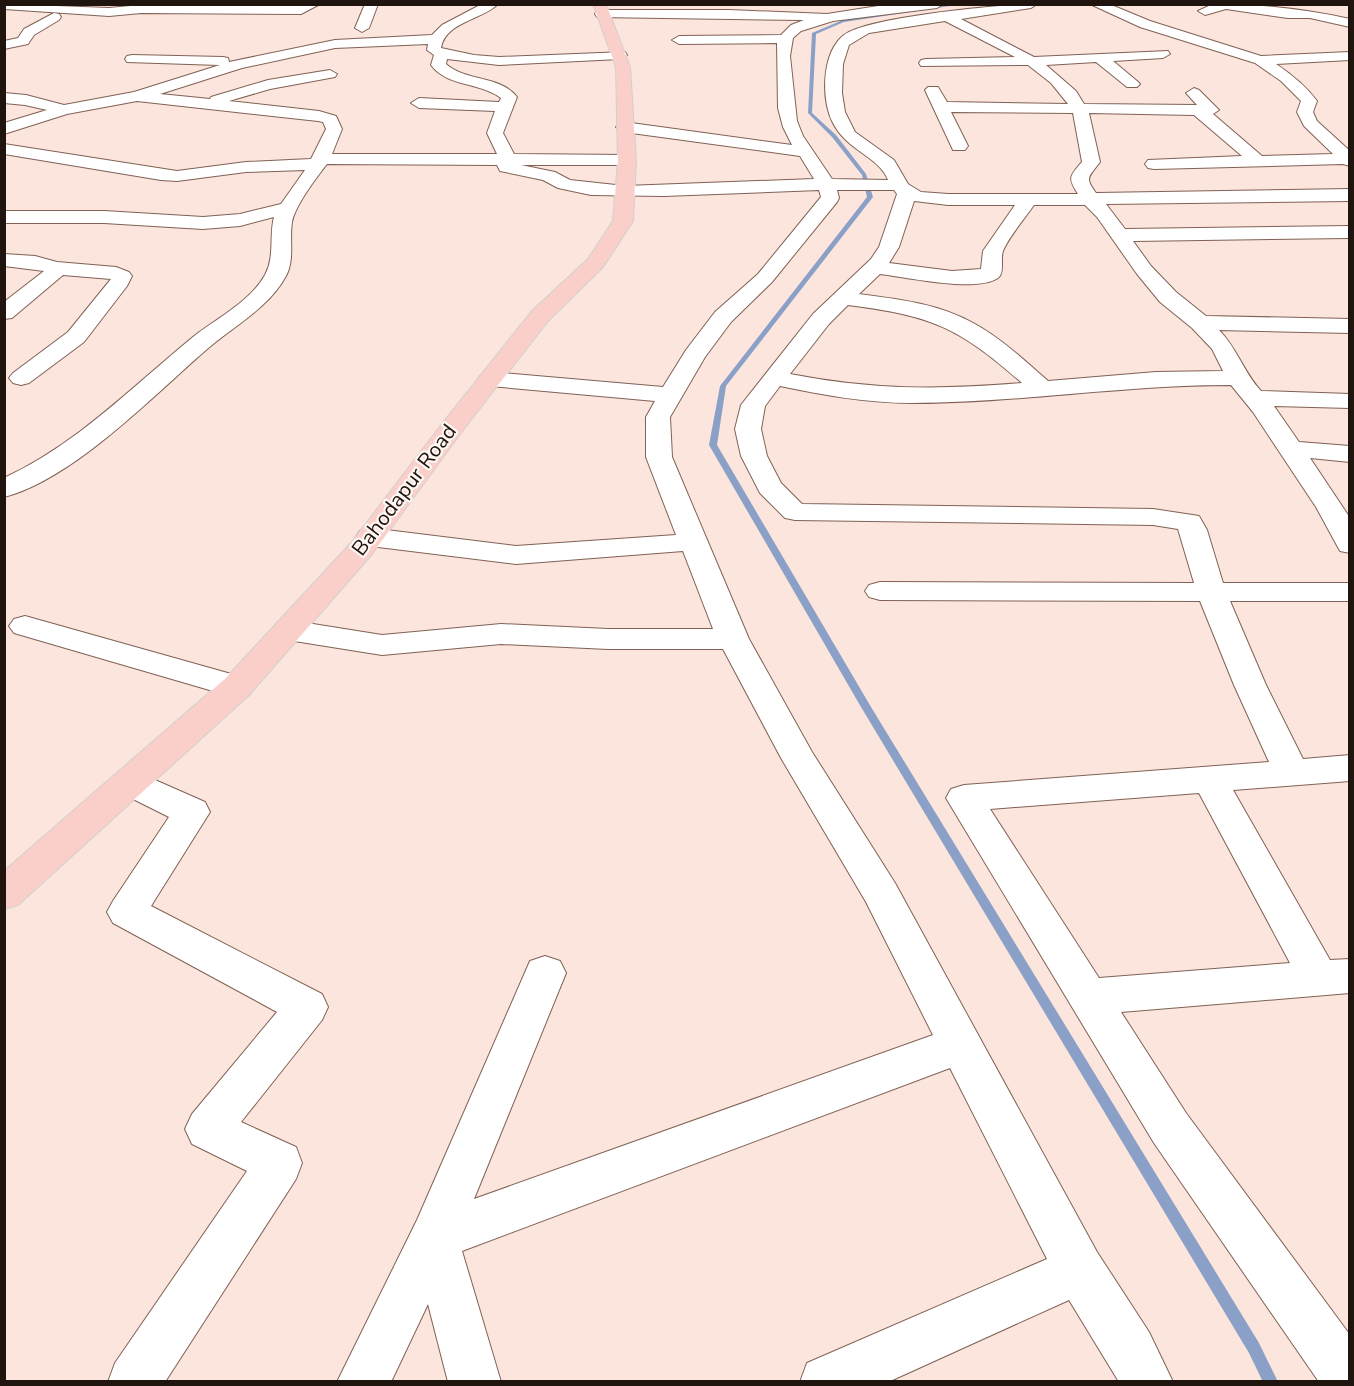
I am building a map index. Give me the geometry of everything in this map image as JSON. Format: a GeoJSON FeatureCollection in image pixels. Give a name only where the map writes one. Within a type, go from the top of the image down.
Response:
{"type":"FeatureCollection","features":[{"type":"Feature","properties":{"kind":"main road","name":"Bahodapur Road"},"geometry":{"type":"LineString","coordinates":[[4,894],[237,687],[370,537],[540,316],[596,263],[622,221],[627,160],[623,67],[600,9]]}},
{"type":"Feature","properties":{"kind":"street"},"geometry":{"type":"LineString","coordinates":[[4,5],[109,12],[151,7],[183,10],[301,10],[314,4]]}},
{"type":"Feature","properties":{"kind":"street"},"geometry":{"type":"LineString","coordinates":[[372,4],[357,28],[442,40],[496,61],[620,55]]}},
{"type":"Feature","properties":{"kind":"street"},"geometry":{"type":"LineString","coordinates":[[132,59],[237,57],[335,44],[442,40],[492,4]]}},
{"type":"Feature","properties":{"kind":"street"},"geometry":{"type":"LineString","coordinates":[[714,4],[729,14]]}},
{"type":"Feature","properties":{"kind":"street"},"geometry":{"type":"LineString","coordinates":[[860,4],[886,10]]}},
{"type":"Feature","properties":{"kind":"street"},"geometry":{"type":"LineString","coordinates":[[600,9],[830,17],[886,10],[942,11],[1031,4]]}},
{"type":"Feature","properties":{"kind":"street"},"geometry":{"type":"LineString","coordinates":[[1096,4],[1145,24],[1260,60],[1277,70],[1309,101],[1305,112],[1310,123],[1348,160]]}},
{"type":"Feature","properties":{"kind":"street"},"geometry":{"type":"LineString","coordinates":[[1205,11],[1225,5],[1288,14],[1310,14],[1350,23]]}},
{"type":"Feature","properties":{"kind":"street"},"geometry":{"type":"LineString","coordinates":[[166,21],[183,10]]}},
{"type":"Feature","properties":{"kind":"street"},"geometry":{"type":"LineString","coordinates":[[1291,771],[1250,685],[1211,591],[1189,522],[1153,517],[795,512],[770,487],[754,456],[748,429],[753,405],[821,319],[875,267],[889,247],[896,188],[892,169],[863,147],[837,117],[834,105],[836,56],[841,45],[855,33],[942,11],[991,33],[1032,61],[1069,94],[1080,110],[1085,149],[1091,162],[1079,177],[1079,182],[1119,235],[1147,258],[1168,297],[1200,323],[1222,346],[1238,378],[1330,507],[1350,545]]}},
{"type":"Feature","properties":{"kind":"street"},"geometry":{"type":"LineString","coordinates":[[32,16],[221,23]]}},
{"type":"Feature","properties":{"kind":"street"},"geometry":{"type":"LineString","coordinates":[[4,45],[23,41],[28,33],[54,17]]}},
{"type":"Feature","properties":{"kind":"street"},"geometry":{"type":"LineString","coordinates":[[830,17],[794,30],[786,39],[783,50],[790,126],[805,152],[836,185]]}},
{"type":"Feature","properties":{"kind":"street"},"geometry":{"type":"LineString","coordinates":[[876,27],[906,38]]}},
{"type":"Feature","properties":{"kind":"street"},"geometry":{"type":"LineString","coordinates":[[991,33],[963,42],[999,62]]}},
{"type":"Feature","properties":{"kind":"street"},"geometry":{"type":"LineString","coordinates":[[679,40],[786,39]]}},
{"type":"Feature","properties":{"kind":"street"},"geometry":{"type":"LineString","coordinates":[[442,40],[438,65],[442,69],[473,83],[506,93],[509,97],[495,133],[507,159]]}},
{"type":"Feature","properties":{"kind":"street"},"geometry":{"type":"LineString","coordinates":[[4,52],[29,52]]}},
{"type":"Feature","properties":{"kind":"street"},"geometry":{"type":"LineString","coordinates":[[926,63],[1032,61],[1162,54]]}},
{"type":"Feature","properties":{"kind":"street"},"geometry":{"type":"LineString","coordinates":[[1260,60],[1350,56]]}},
{"type":"Feature","properties":{"kind":"street"},"geometry":{"type":"LineString","coordinates":[[4,129],[64,110],[137,96],[237,57]]}},
{"type":"Feature","properties":{"kind":"street"},"geometry":{"type":"LineString","coordinates":[[1100,58],[1126,86],[1137,110]]}},
{"type":"Feature","properties":{"kind":"street"},"geometry":{"type":"LineString","coordinates":[[207,104],[246,90],[330,74]]}},
{"type":"Feature","properties":{"kind":"street"},"geometry":{"type":"LineString","coordinates":[[959,146],[929,78],[1049,75]]}},
{"type":"Feature","properties":{"kind":"street"},"geometry":{"type":"LineString","coordinates":[[941,107],[1181,111],[1211,108],[1194,93]]}},
{"type":"Feature","properties":{"kind":"street"},"geometry":{"type":"LineString","coordinates":[[1167,95],[1181,111]]}},
{"type":"Feature","properties":{"kind":"street"},"geometry":{"type":"LineString","coordinates":[[4,489],[29,479],[61,461],[261,294],[276,277],[281,261],[284,214],[319,162],[334,129],[330,120],[301,114],[137,96]]}},
{"type":"Feature","properties":{"kind":"street"},"geometry":{"type":"LineString","coordinates":[[4,98],[64,110]]}},
{"type":"Feature","properties":{"kind":"street"},"geometry":{"type":"LineString","coordinates":[[301,114],[321,100]]}},
{"type":"Feature","properties":{"kind":"street"},"geometry":{"type":"LineString","coordinates":[[419,104],[507,107]]}},
{"type":"Feature","properties":{"kind":"street"},"geometry":{"type":"LineString","coordinates":[[1199,111],[1259,162]]}},
{"type":"Feature","properties":{"kind":"street"},"geometry":{"type":"LineString","coordinates":[[624,127],[805,152]]}},
{"type":"Feature","properties":{"kind":"street"},"geometry":{"type":"LineString","coordinates":[[4,149],[161,176],[319,162],[627,160]]}},
{"type":"Feature","properties":{"kind":"street"},"geometry":{"type":"LineString","coordinates":[[507,159],[504,164],[506,167],[549,176],[553,181],[573,188],[625,190],[792,184],[836,185],[896,188],[927,198],[1028,200],[1239,194],[1350,195]]}},
{"type":"Feature","properties":{"kind":"street"},"geometry":{"type":"LineString","coordinates":[[1154,164],[1348,160]]}},
{"type":"Feature","properties":{"kind":"street"},"geometry":{"type":"LineString","coordinates":[[836,185],[830,198],[814,220],[765,278],[723,317],[694,355],[658,417],[659,457],[733,639],[798,758],[881,894],[1079,1270],[1131,1350],[1147,1382]]}},
{"type":"Feature","properties":{"kind":"street"},"geometry":{"type":"LineString","coordinates":[[1328,194],[1350,213]]}},
{"type":"Feature","properties":{"kind":"street"},"geometry":{"type":"LineString","coordinates":[[875,267],[963,278],[982,277],[991,273],[993,251],[1028,200]]}},
{"type":"Feature","properties":{"kind":"street"},"geometry":{"type":"LineString","coordinates":[[4,217],[104,217],[203,224],[240,220],[288,208]]}},
{"type":"Feature","properties":{"kind":"street"},"geometry":{"type":"LineString","coordinates":[[1119,235],[1350,232]]}},
{"type":"Feature","properties":{"kind":"street"},"geometry":{"type":"LineString","coordinates":[[1223,253],[1250,250],[1238,233]]}},
{"type":"Feature","properties":{"kind":"street"},"geometry":{"type":"LineString","coordinates":[[4,260],[35,262],[56,268],[116,273],[122,276],[120,282],[76,337],[21,378]]}},
{"type":"Feature","properties":{"kind":"street"},"geometry":{"type":"LineString","coordinates":[[4,313],[53,273],[56,268]]}},
{"type":"Feature","properties":{"kind":"street"},"geometry":{"type":"LineString","coordinates":[[842,298],[905,306],[956,323],[983,339],[1041,387]]}},
{"type":"Feature","properties":{"kind":"street"},"geometry":{"type":"LineString","coordinates":[[1200,323],[1350,326]]}},
{"type":"Feature","properties":{"kind":"street"},"geometry":{"type":"LineString","coordinates":[[775,378],[825,388],[909,396],[988,393],[1189,377],[1238,378]]}},
{"type":"Feature","properties":{"kind":"street"},"geometry":{"type":"LineString","coordinates":[[490,379],[671,395]]}},
{"type":"Feature","properties":{"kind":"street"},"geometry":{"type":"LineString","coordinates":[[1254,398],[1350,401]]}},
{"type":"Feature","properties":{"kind":"street"},"geometry":{"type":"LineString","coordinates":[[1290,449],[1350,454]]}},
{"type":"Feature","properties":{"kind":"street"},"geometry":{"type":"LineString","coordinates":[[370,537],[516,555],[694,542]]}},
{"type":"Feature","properties":{"kind":"street"},"geometry":{"type":"LineString","coordinates":[[880,591],[1350,592]]}},
{"type":"Feature","properties":{"kind":"street"},"geometry":{"type":"LineString","coordinates":[[25,626],[237,687]]}},
{"type":"Feature","properties":{"kind":"street"},"geometry":{"type":"LineString","coordinates":[[288,630],[382,645],[501,634],[608,639],[733,639]]}},
{"type":"Feature","properties":{"kind":"street"},"geometry":{"type":"LineString","coordinates":[[1350,768],[964,798],[1170,1128],[1350,1380]]}},
{"type":"Feature","properties":{"kind":"street"},"geometry":{"type":"LineString","coordinates":[[1088,997],[1334,978],[1209,778]]}},
{"type":"Feature","properties":{"kind":"street"},"geometry":{"type":"LineString","coordinates":[[130,782],[192,812],[127,912],[308,1007],[208,1129],[279,1163],[134,1382]]}},
{"type":"Feature","properties":{"kind":"street"},"geometry":{"type":"LineString","coordinates":[[363,1382],[434,1237],[545,973]]}},
{"type":"Feature","properties":{"kind":"street"},"geometry":{"type":"LineString","coordinates":[[434,1237],[960,1045]]}},
{"type":"Feature","properties":{"kind":"street"},"geometry":{"type":"LineString","coordinates":[[434,1237],[475,1382]]}},
{"type":"Feature","properties":{"kind":"street"},"geometry":{"type":"LineString","coordinates":[[826,1382],[1079,1270]]}},
{"type":"Feature","properties":{"kind":"waterway"},"geometry":{"type":"LineString","coordinates":[[962,4],[843,21],[814,33],[810,113],[834,136],[864,175],[870,197],[723,386],[713,445],[866,707],[1254,1348],[1271,1382]]}}]}
